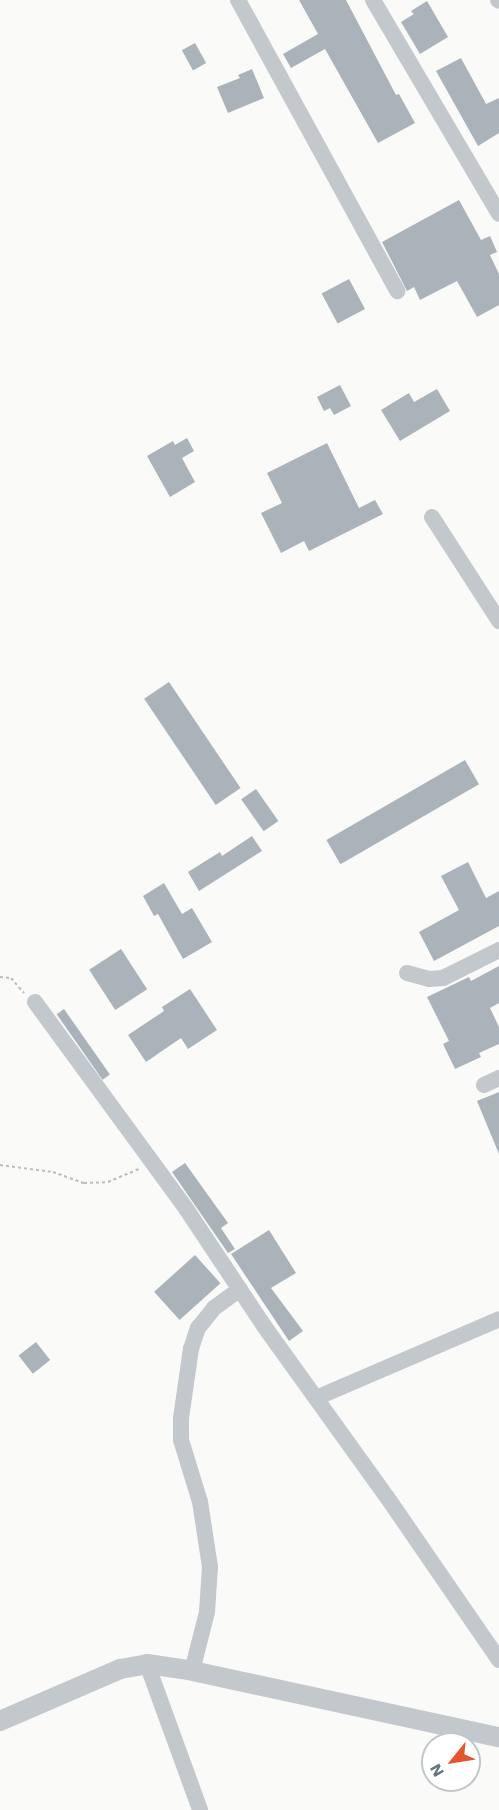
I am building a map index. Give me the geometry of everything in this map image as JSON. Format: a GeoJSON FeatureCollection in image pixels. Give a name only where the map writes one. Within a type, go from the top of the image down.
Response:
{"type":"FeatureCollection","features":[{"type":"Feature","properties":{"kind":"street"},"geometry":{"type":"LineString","coordinates":[[238,0],[397,291]]}},
{"type":"Feature","properties":{"kind":"street"},"geometry":{"type":"LineString","coordinates":[[373,0],[499,214]]}},
{"type":"Feature","properties":{"kind":"street"},"geometry":{"type":"LineString","coordinates":[[432,517],[495,604],[499,621]]}},
{"type":"Feature","properties":{"kind":"street"},"geometry":{"type":"LineString","coordinates":[[407,974],[429,979],[443,978],[499,951]]}},
{"type":"Feature","properties":{"kind":"street"},"geometry":{"type":"LineString","coordinates":[[36,1002],[152,1162],[499,1660]]}},
{"type":"Feature","properties":{"kind":"street"},"geometry":{"type":"LineString","coordinates":[[192,1671],[207,1612],[210,1567],[200,1502],[181,1440],[181,1418],[191,1349],[198,1328],[214,1308],[240,1289]]}},
{"type":"Feature","properties":{"kind":"street"},"geometry":{"type":"LineString","coordinates":[[316,1398],[499,1319]]}},
{"type":"Feature","properties":{"kind":"street"},"geometry":{"type":"LineString","coordinates":[[147,1664],[200,1810]]}},
{"type":"Feature","properties":{"kind":"street"},"geometry":{"type":"LineString","coordinates":[[0,1721],[120,1669],[147,1664],[192,1671],[499,1737]]}},
{"type":"Feature","properties":{"kind":"path"},"geometry":{"type":"LineString","coordinates":[[0,977],[11,978],[36,1002]]}},
{"type":"Feature","properties":{"kind":"path"},"geometry":{"type":"LineString","coordinates":[[0,1165],[53,1172],[84,1183],[108,1182],[125,1177],[152,1162]]}},
{"type":"Feature","properties":{"kind":"building"},"geometry":{"type":"Polygon","coordinates":[[[299,0],[346,0],[396,95],[399,94],[415,123],[378,143],[325,49],[291,68],[283,54],[318,34],[299,0]]]}},
{"type":"Feature","properties":{"kind":"building"},"geometry":{"type":"Polygon","coordinates":[[[427,1],[448,37],[420,54],[401,22],[414,14],[411,11],[427,1]]]}},
{"type":"Feature","properties":{"kind":"building"},"geometry":{"type":"Polygon","coordinates":[[[195,43],[206,63],[193,70],[182,50],[195,43]]]}},
{"type":"Feature","properties":{"kind":"building"},"geometry":{"type":"Polygon","coordinates":[[[461,58],[486,104],[499,98],[499,133],[478,146],[436,71],[461,58]]]}},
{"type":"Feature","properties":{"kind":"building"},"geometry":{"type":"Polygon","coordinates":[[[252,69],[264,98],[228,113],[217,87],[240,78],[238,75],[252,69]]]}},
{"type":"Feature","properties":{"kind":"building"},"geometry":{"type":"Polygon","coordinates":[[[459,200],[481,240],[490,236],[497,252],[490,255],[499,274],[499,305],[477,317],[457,281],[420,300],[414,287],[407,291],[382,242],[459,200]]]}},
{"type":"Feature","properties":{"kind":"building"},"geometry":{"type":"Polygon","coordinates":[[[349,279],[365,309],[338,324],[322,294],[349,279]]]}},
{"type":"Feature","properties":{"kind":"building"},"geometry":{"type":"Polygon","coordinates":[[[340,385],[351,406],[334,415],[330,408],[324,411],[317,397],[340,385]]]}},
{"type":"Feature","properties":{"kind":"building"},"geometry":{"type":"Polygon","coordinates":[[[437,389],[450,411],[400,441],[381,410],[409,393],[414,402],[437,389]]]}},
{"type":"Feature","properties":{"kind":"building"},"geometry":{"type":"Polygon","coordinates":[[[187,438],[194,451],[182,458],[195,482],[170,497],[147,456],[173,441],[175,445],[187,438]]]}},
{"type":"Feature","properties":{"kind":"building"},"geometry":{"type":"Polygon","coordinates":[[[327,443],[359,508],[375,500],[383,514],[309,551],[304,541],[281,553],[261,513],[282,503],[267,473],[327,443]]]}},
{"type":"Feature","properties":{"kind":"building"},"geometry":{"type":"Polygon","coordinates":[[[169,682],[241,788],[216,805],[144,699],[169,682]]]}},
{"type":"Feature","properties":{"kind":"building"},"geometry":{"type":"Polygon","coordinates":[[[465,760],[479,784],[340,864],[326,840],[465,760]]]}},
{"type":"Feature","properties":{"kind":"building"},"geometry":{"type":"Polygon","coordinates":[[[256,789],[278,821],[264,831],[241,799],[256,789]]]}},
{"type":"Feature","properties":{"kind":"building"},"geometry":{"type":"Polygon","coordinates":[[[252,836],[262,851],[199,891],[188,872],[220,852],[222,856],[252,836]]]}},
{"type":"Feature","properties":{"kind":"building"},"geometry":{"type":"Polygon","coordinates":[[[468,862],[486,898],[499,891],[499,926],[434,961],[419,932],[459,910],[441,876],[468,862]]]}},
{"type":"Feature","properties":{"kind":"building"},"geometry":{"type":"Polygon","coordinates":[[[164,883],[182,914],[192,908],[212,942],[183,959],[158,914],[154,916],[143,896],[164,883]]]}},
{"type":"Feature","properties":{"kind":"building"},"geometry":{"type":"Polygon","coordinates":[[[121,949],[147,989],[115,1010],[89,970],[121,949]]]}},
{"type":"Feature","properties":{"kind":"building"},"geometry":{"type":"Polygon","coordinates":[[[499,966],[499,1003],[490,1008],[499,1027],[499,1044],[479,1053],[481,1057],[455,1069],[443,1044],[449,1041],[427,997],[469,977],[471,981],[499,966]]]}},
{"type":"Feature","properties":{"kind":"building"},"geometry":{"type":"Polygon","coordinates":[[[190,989],[217,1030],[188,1049],[181,1038],[146,1062],[128,1035],[164,1011],[162,1007],[190,989]]]}},
{"type":"Feature","properties":{"kind":"building"},"geometry":{"type":"Polygon","coordinates":[[[64,1009],[110,1075],[103,1080],[57,1014],[64,1009]]]}},
{"type":"Feature","properties":{"kind":"building"},"geometry":{"type":"Polygon","coordinates":[[[499,1092],[499,1154],[477,1101],[499,1092]]]}},
{"type":"Feature","properties":{"kind":"building"},"geometry":{"type":"Polygon","coordinates":[[[185,1163],[228,1223],[221,1228],[235,1249],[228,1253],[172,1172],[185,1163]]]}},
{"type":"Feature","properties":{"kind":"building"},"geometry":{"type":"Polygon","coordinates":[[[269,1230],[296,1273],[271,1288],[303,1331],[289,1341],[231,1254],[269,1230]]]}},
{"type":"Feature","properties":{"kind":"building"},"geometry":{"type":"Polygon","coordinates":[[[195,1255],[220,1283],[180,1320],[154,1292],[195,1255]]]}},
{"type":"Feature","properties":{"kind":"building"},"geometry":{"type":"Polygon","coordinates":[[[36,1342],[50,1360],[33,1374],[19,1356],[36,1342]]]}}]}
